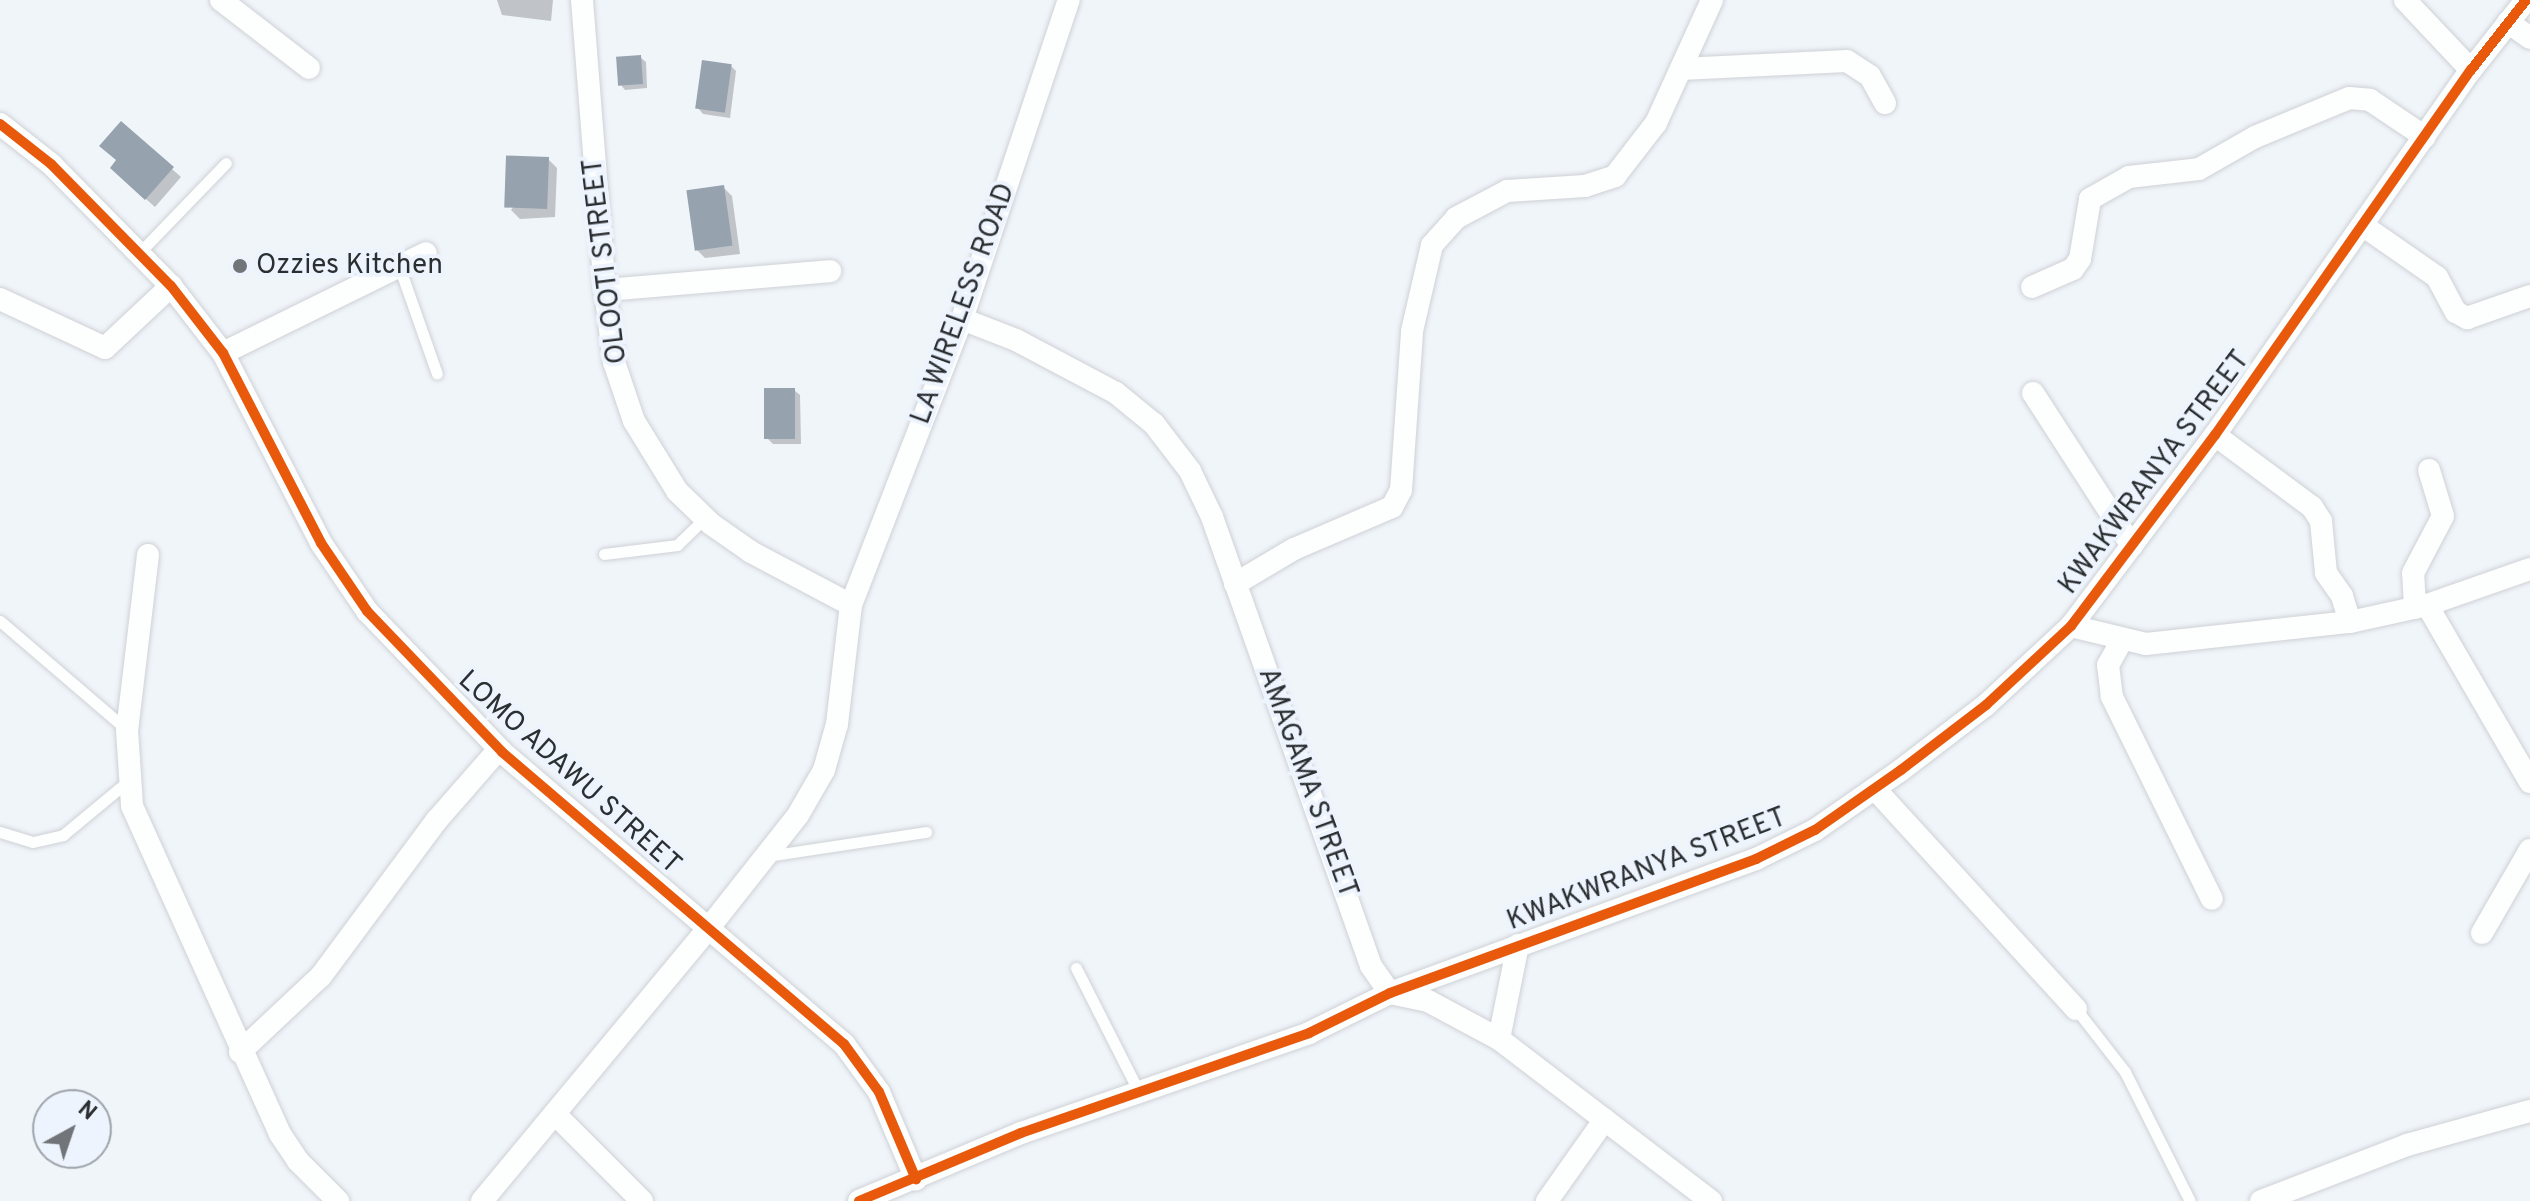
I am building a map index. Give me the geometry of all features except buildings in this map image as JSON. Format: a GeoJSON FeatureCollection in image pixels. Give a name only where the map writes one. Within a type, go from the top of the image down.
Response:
{"type":"FeatureCollection","features":[{"type":"Feature","properties":{"kind":"street"},"geometry":{"type":"LineString","coordinates":[[221,0],[309,68]]}},
{"type":"Feature","properties":{"kind":"street","name":"OLOOTI STREET"},"geometry":{"type":"LineString","coordinates":[[582,0],[605,290],[614,362],[634,421],[677,491],[705,518],[751,552],[851,605]]}},
{"type":"Feature","properties":{"kind":"street","name":"LA WIRELESS ROAD"},"geometry":{"type":"LineString","coordinates":[[482,1201],[766,856],[824,770],[837,724],[851,605],[962,319],[1069,0]]}},
{"type":"Feature","properties":{"kind":"street"},"geometry":{"type":"LineString","coordinates":[[1235,584],[1294,549],[1381,515],[1399,498],[1412,331],[1423,269],[1443,229],[1507,191],[1585,186],[1615,176],[1656,123],[1712,0]]}},
{"type":"Feature","properties":{"kind":"street"},"geometry":{"type":"LineString","coordinates":[[2405,0],[2471,70]]}},
{"type":"Feature","properties":{"kind":"street"},"geometry":{"type":"LineString","coordinates":[[2516,9],[2530,38]]}},
{"type":"Feature","properties":{"kind":"street","name":"KWAKWRANYA STREET"},"geometry":{"type":"LineString","coordinates":[[859,1201],[916,1179],[984,1147],[1138,1090],[1309,1033],[1390,993],[1756,859],[1815,830],[1875,789],[1986,705],[2071,626],[2215,435],[2365,227],[2516,9]]}},
{"type":"Feature","properties":{"kind":"street"},"geometry":{"type":"LineString","coordinates":[[1681,69],[1847,61],[1876,83],[1885,103]]}},
{"type":"Feature","properties":{"kind":"street"},"geometry":{"type":"LineString","coordinates":[[2032,287],[2073,269],[2080,259],[2090,199],[2129,177],[2199,169],[2255,137],[2349,98],[2370,100],[2425,137]]}},
{"type":"Feature","properties":{"kind":"street","name":"LOMO ADAWU STREET"},"geometry":{"type":"LineString","coordinates":[[0,124],[51,164],[139,253],[171,286],[223,353],[321,543],[367,611],[499,749],[844,1044],[864,1068],[916,1179]]}},
{"type":"Feature","properties":{"kind":"street"},"geometry":{"type":"LineString","coordinates":[[2365,227],[2437,277],[2456,312],[2467,318],[2530,296]]}},
{"type":"Feature","properties":{"kind":"street"},"geometry":{"type":"LineString","coordinates":[[223,353],[426,253]]}},
{"type":"Feature","properties":{"kind":"street"},"geometry":{"type":"LineString","coordinates":[[605,290],[830,271]]}},
{"type":"Feature","properties":{"kind":"street"},"geometry":{"type":"LineString","coordinates":[[0,299],[105,348],[171,286]]}},
{"type":"Feature","properties":{"kind":"street","name":"AMAGAMA STREET"},"geometry":{"type":"LineString","coordinates":[[962,319],[1081,371],[1154,424],[1190,471],[1235,584],[1371,966],[1390,993]]}},
{"type":"Feature","properties":{"kind":"street"},"geometry":{"type":"LineString","coordinates":[[2033,393],[2132,546]]}},
{"type":"Feature","properties":{"kind":"street"},"geometry":{"type":"LineString","coordinates":[[2215,435],[2312,507],[2321,521],[2326,573],[2342,596],[2350,622]]}},
{"type":"Feature","properties":{"kind":"street"},"geometry":{"type":"LineString","coordinates":[[2429,470],[2443,516],[2413,573],[2421,607],[2530,782]]}},
{"type":"Feature","properties":{"kind":"street"},"geometry":{"type":"LineString","coordinates":[[148,555],[127,730],[127,782],[132,806],[240,1052],[298,1161],[338,1201]]}},
{"type":"Feature","properties":{"kind":"street"},"geometry":{"type":"LineString","coordinates":[[2071,626],[2122,640],[2179,641],[2350,622],[2421,607],[2530,569]]}},
{"type":"Feature","properties":{"kind":"street"},"geometry":{"type":"LineString","coordinates":[[2122,640],[2108,665],[2112,697],[2212,899]]}},
{"type":"Feature","properties":{"kind":"street"},"geometry":{"type":"LineString","coordinates":[[240,1052],[321,976],[437,820],[499,749]]}},
{"type":"Feature","properties":{"kind":"street"},"geometry":{"type":"LineString","coordinates":[[1875,789],[2076,1009]]}},
{"type":"Feature","properties":{"kind":"street"},"geometry":{"type":"LineString","coordinates":[[2482,933],[2530,850]]}},
{"type":"Feature","properties":{"kind":"street"},"geometry":{"type":"LineString","coordinates":[[1499,1039],[1518,945]]}},
{"type":"Feature","properties":{"kind":"street"},"geometry":{"type":"LineString","coordinates":[[1390,993],[1428,1001],[1499,1039],[1711,1201]]}},
{"type":"Feature","properties":{"kind":"street"},"geometry":{"type":"LineString","coordinates":[[2261,1201],[2407,1145],[2530,1111]]}},
{"type":"Feature","properties":{"kind":"street"},"geometry":{"type":"LineString","coordinates":[[555,1114],[642,1201]]}},
{"type":"Feature","properties":{"kind":"street"},"geometry":{"type":"LineString","coordinates":[[1547,1201],[1605,1119]]}},
{"type":"Feature","properties":{"kind":"lane"},"geometry":{"type":"LineString","coordinates":[[139,253],[226,163]]}},
{"type":"Feature","properties":{"kind":"lane"},"geometry":{"type":"LineString","coordinates":[[399,266],[437,374]]}},
{"type":"Feature","properties":{"kind":"lane"},"geometry":{"type":"LineString","coordinates":[[604,554],[677,545],[705,518]]}},
{"type":"Feature","properties":{"kind":"lane"},"geometry":{"type":"LineString","coordinates":[[0,621],[127,730]]}},
{"type":"Feature","properties":{"kind":"lane"},"geometry":{"type":"LineString","coordinates":[[0,832],[33,842],[63,835],[127,782]]}},
{"type":"Feature","properties":{"kind":"lane"},"geometry":{"type":"LineString","coordinates":[[766,856],[926,832]]}},
{"type":"Feature","properties":{"kind":"lane"},"geometry":{"type":"LineString","coordinates":[[1076,968],[1138,1090]]}},
{"type":"Feature","properties":{"kind":"lane"},"geometry":{"type":"LineString","coordinates":[[2076,1009],[2125,1072],[2190,1201]]}},
{"type":"Feature","properties":{"kind":"cycle path"},"geometry":{"type":"LineString","coordinates":[[859,1201],[1021,1133],[1309,1033],[1390,993],[1756,859],[1815,830],[1901,770],[1986,705],[2071,626],[2215,435],[2471,70],[2526,0]]}},
{"type":"Feature","properties":{"kind":"cycle path"},"geometry":{"type":"LineString","coordinates":[[0,124],[51,164],[171,286],[223,353],[321,543],[367,611],[502,752],[844,1044],[879,1092],[916,1179]]}},
{"type":"Feature","properties":{"kind":"place","name":"Ozzies Kitchen"},"geometry":{"type":"Point","coordinates":[240,266]}}]}
